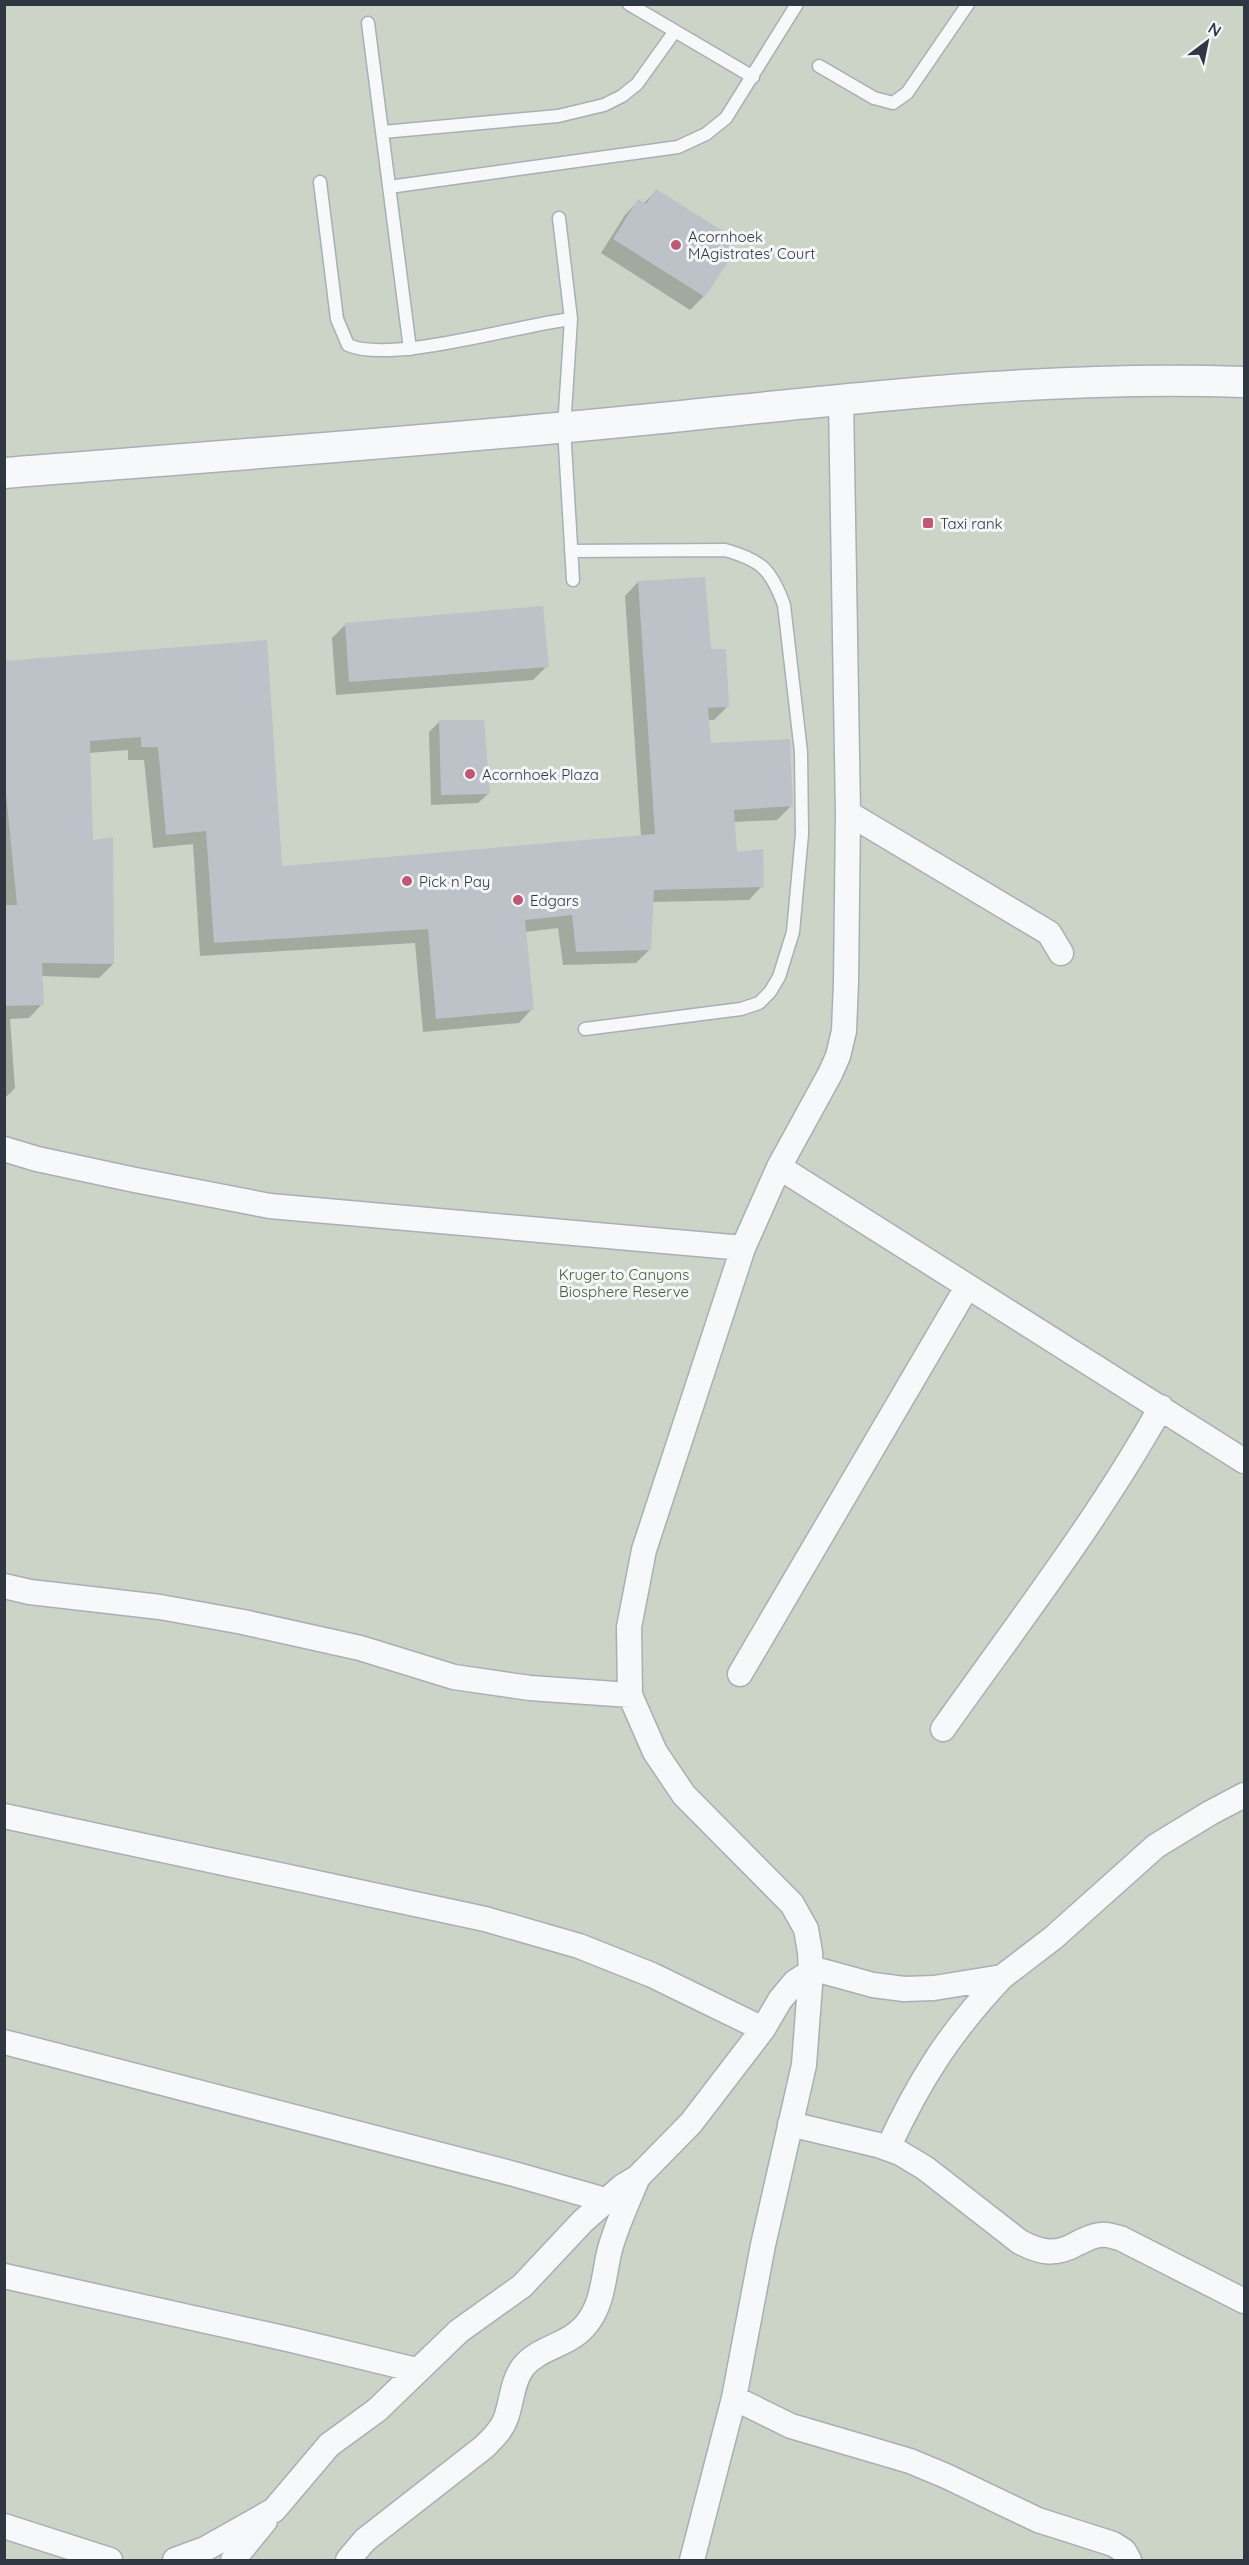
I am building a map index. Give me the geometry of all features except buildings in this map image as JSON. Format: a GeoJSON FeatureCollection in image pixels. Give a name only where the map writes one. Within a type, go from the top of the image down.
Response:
{"type":"FeatureCollection","features":[{"type":"Feature","properties":{"kind":"street"},"geometry":{"type":"LineString","coordinates":[[1201,380],[1245,373]]}},
{"type":"Feature","properties":{"kind":"street"},"geometry":{"type":"LineString","coordinates":[[4,473],[564,428],[841,400],[1096,381],[1245,382]]}},
{"type":"Feature","properties":{"kind":"street"},"geometry":{"type":"LineString","coordinates":[[692,2560],[734,2398],[763,2245],[804,2065],[811,1972],[806,1929],[792,1904],[684,1795],[655,1752],[630,1695],[629,1627],[644,1550],[743,1248],[779,1167],[830,1074],[838,1056],[844,1031],[848,813],[841,400]]}},
{"type":"Feature","properties":{"kind":"street"},"geometry":{"type":"LineString","coordinates":[[848,813],[1049,933],[1061,953]]}},
{"type":"Feature","properties":{"kind":"street"},"geometry":{"type":"LineString","coordinates":[[4,1149],[37,1159],[135,1180],[270,1206],[743,1248]]}},
{"type":"Feature","properties":{"kind":"street"},"geometry":{"type":"LineString","coordinates":[[779,1167],[1245,1461]]}},
{"type":"Feature","properties":{"kind":"street"},"geometry":{"type":"LineString","coordinates":[[740,1674],[967,1287]]}},
{"type":"Feature","properties":{"kind":"street"},"geometry":{"type":"LineString","coordinates":[[943,1729],[1080,1535],[1135,1453],[1161,1407]]}},
{"type":"Feature","properties":{"kind":"street"},"geometry":{"type":"LineString","coordinates":[[4,1586],[30,1592],[160,1607],[243,1622],[360,1648],[454,1677],[530,1688],[630,1695]]}},
{"type":"Feature","properties":{"kind":"street"},"geometry":{"type":"LineString","coordinates":[[888,2148],[909,2103],[950,2037],[1002,1977],[1053,1938],[1156,1846],[1245,1795]]}},
{"type":"Feature","properties":{"kind":"street"},"geometry":{"type":"LineString","coordinates":[[4,1816],[485,1919],[579,1946],[652,1975],[763,2029]]}},
{"type":"Feature","properties":{"kind":"street"},"geometry":{"type":"LineString","coordinates":[[233,2560],[329,2445],[377,2410],[459,2331],[522,2286],[605,2200],[638,2177],[690,2123],[763,2029],[786,1992],[795,1983],[811,1972],[822,1971],[873,1986],[904,1989],[934,1988],[1002,1977]]}},
{"type":"Feature","properties":{"kind":"street"},"geometry":{"type":"LineString","coordinates":[[4,2042],[514,2174],[605,2200]]}},
{"type":"Feature","properties":{"kind":"street"},"geometry":{"type":"LineString","coordinates":[[790,2124],[888,2148],[925,2168],[975,2209],[1037,2251],[1050,2253],[1068,2249],[1088,2238],[1102,2234],[1120,2238],[1245,2301]]}},
{"type":"Feature","properties":{"kind":"street"},"geometry":{"type":"LineString","coordinates":[[348,2560],[365,2540],[484,2447],[506,2419],[515,2380],[524,2366],[535,2355],[570,2339],[584,2327],[595,2311],[618,2224],[638,2177]]}},
{"type":"Feature","properties":{"kind":"street"},"geometry":{"type":"LineString","coordinates":[[4,2276],[416,2370]]}},
{"type":"Feature","properties":{"kind":"street"},"geometry":{"type":"LineString","coordinates":[[734,2398],[791,2426],[909,2461],[1038,2520],[1113,2544],[1124,2551],[1129,2560]]}},
{"type":"Feature","properties":{"kind":"street"},"geometry":{"type":"LineString","coordinates":[[175,2560],[205,2548],[274,2510]]}},
{"type":"Feature","properties":{"kind":"street"},"geometry":{"type":"LineString","coordinates":[[4,2526],[110,2560]]}},
{"type":"Feature","properties":{"kind":"lane"},"geometry":{"type":"LineString","coordinates":[[629,4],[753,77]]}},
{"type":"Feature","properties":{"kind":"lane"},"geometry":{"type":"LineString","coordinates":[[389,187],[678,147],[706,134],[726,118],[797,4]]}},
{"type":"Feature","properties":{"kind":"lane"},"geometry":{"type":"LineString","coordinates":[[819,66],[874,98],[893,103],[907,93],[968,4]]}},
{"type":"Feature","properties":{"kind":"lane"},"geometry":{"type":"LineString","coordinates":[[368,23],[410,350]]}},
{"type":"Feature","properties":{"kind":"lane"},"geometry":{"type":"LineString","coordinates":[[382,132],[558,116],[604,105],[622,96],[637,84],[675,31]]}},
{"type":"Feature","properties":{"kind":"lane"},"geometry":{"type":"LineString","coordinates":[[320,182],[338,319],[348,345],[359,350],[410,350],[571,319]]}},
{"type":"Feature","properties":{"kind":"lane"},"geometry":{"type":"LineString","coordinates":[[559,218],[571,319],[564,428],[573,580]]}},
{"type":"Feature","properties":{"kind":"lane"},"geometry":{"type":"LineString","coordinates":[[571,551],[725,550],[749,556],[767,568],[784,605],[801,752],[802,834],[793,932],[779,977],[770,992],[759,1003],[741,1009],[585,1029]]}},
{"type":"Feature","properties":{"kind":"green space","name":"Kruger to Canyons Biosphere Reserve"},"geometry":{"type":"Polygon","coordinates":[[[5,5],[1244,5],[1244,2560],[5,2560],[5,5]]]}},
{"type":"Feature","properties":{"kind":"place","name":"Acornhoek MAgistrates' Court"},"geometry":{"type":"Point","coordinates":[676,245]}},
{"type":"Feature","properties":{"kind":"place","name":"Taxi rank"},"geometry":{"type":"Point","coordinates":[928,523]}},
{"type":"Feature","properties":{"kind":"place","name":"Acornhoek Plaza"},"geometry":{"type":"Point","coordinates":[470,774]}},
{"type":"Feature","properties":{"kind":"place","name":"Pick n Pay"},"geometry":{"type":"Point","coordinates":[407,881]}},
{"type":"Feature","properties":{"kind":"place","name":"Edgars"},"geometry":{"type":"Point","coordinates":[518,900]}}]}
